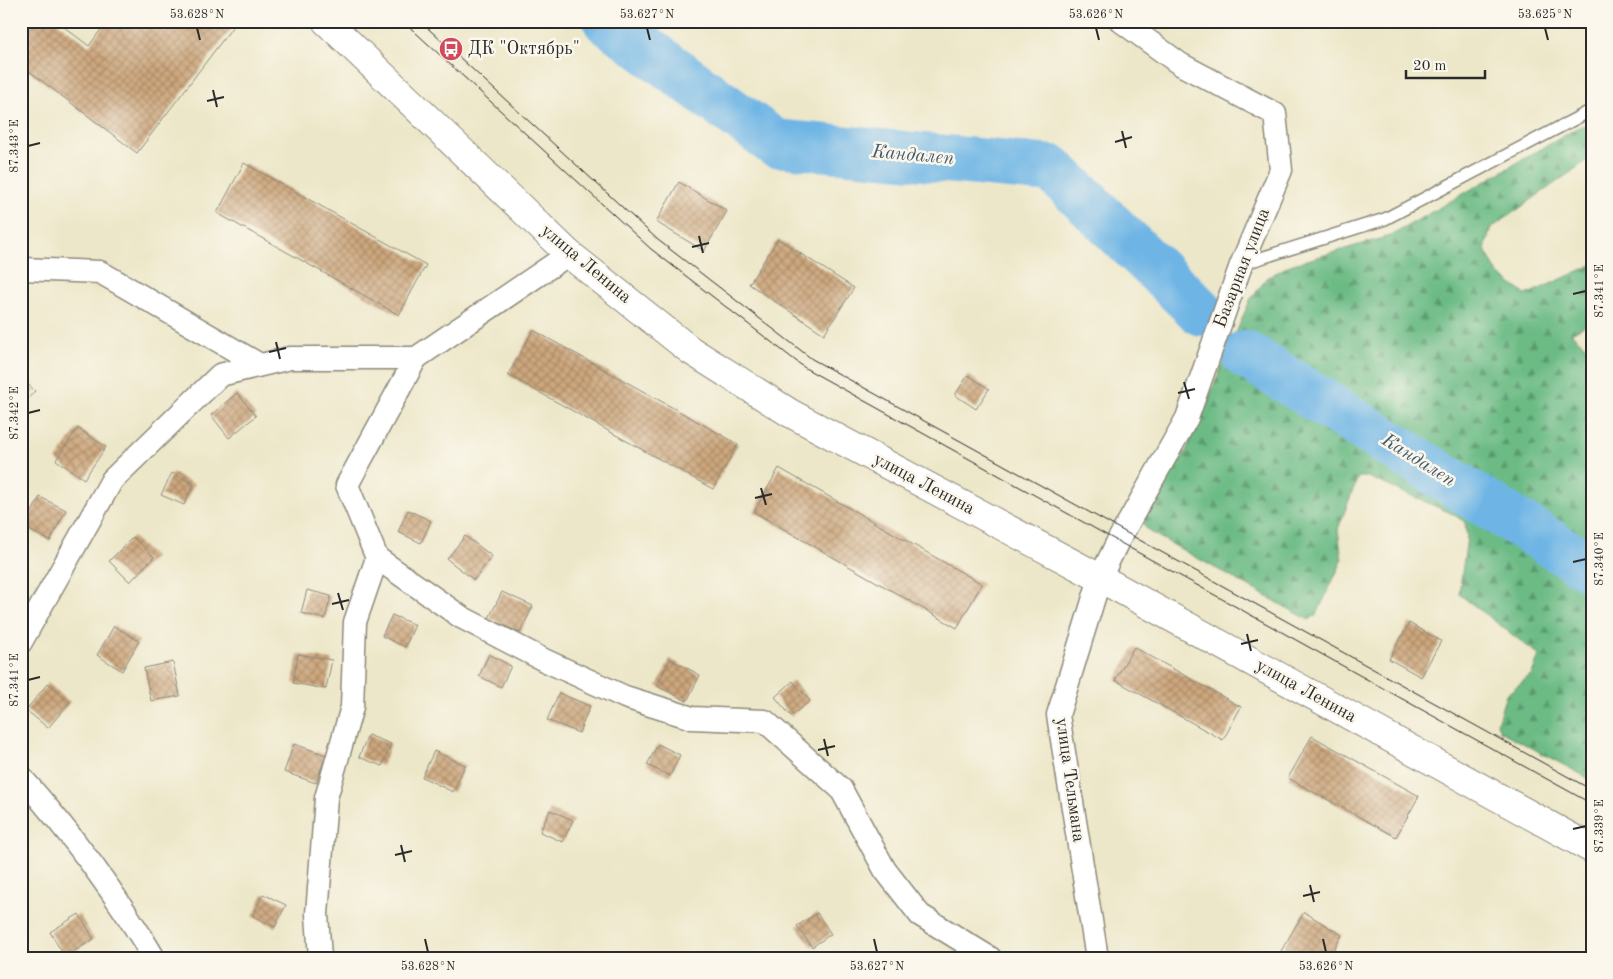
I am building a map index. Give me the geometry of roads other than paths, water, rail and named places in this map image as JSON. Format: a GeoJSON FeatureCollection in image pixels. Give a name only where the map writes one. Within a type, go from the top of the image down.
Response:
{"type":"FeatureCollection","features":[{"type":"Feature","properties":{"kind":"main road","name":"улица Ленина"},"geometry":{"type":"LineString","coordinates":[[326,21],[569,254],[690,350],[790,412],[1100,578],[1592,849]]}},
{"type":"Feature","properties":{"kind":"street","name":"Базарная улица"},"geometry":{"type":"LineString","coordinates":[[1100,578],[1118,541],[1187,418],[1240,265],[1281,170],[1275,114],[1180,64],[1121,21]]}},
{"type":"Feature","properties":{"kind":"street"},"geometry":{"type":"LineString","coordinates":[[569,254],[416,358],[347,485],[377,558],[461,617],[544,660],[625,697],[692,718],[765,721],[841,789],[885,870],[920,915],[990,958]]}},
{"type":"Feature","properties":{"kind":"street"},"geometry":{"type":"LineString","coordinates":[[21,269],[100,272],[260,365]]}},
{"type":"Feature","properties":{"kind":"street"},"geometry":{"type":"LineString","coordinates":[[21,642],[112,480],[220,374],[290,358],[416,358]]}},
{"type":"Feature","properties":{"kind":"street"},"geometry":{"type":"LineString","coordinates":[[320,958],[317,914],[326,798],[352,707],[355,622],[377,558]]}},
{"type":"Feature","properties":{"kind":"street","name":"улица Тельмана"},"geometry":{"type":"LineString","coordinates":[[1096,958],[1058,715],[1100,578]]}},
{"type":"Feature","properties":{"kind":"street"},"geometry":{"type":"LineString","coordinates":[[21,777],[59,820],[139,933],[154,958]]}},
{"type":"Feature","properties":{"kind":"lane"},"geometry":{"type":"LineString","coordinates":[[1240,265],[1385,219],[1592,110]]}},
{"type":"Feature","properties":{"kind":"waterway","name":"Кандалеп"},"geometry":{"type":"LineString","coordinates":[[607,21],[775,143],[1052,169],[1201,312]]}},
{"type":"Feature","properties":{"kind":"waterway","name":"Кандалеп"},"geometry":{"type":"LineString","coordinates":[[1245,354],[1592,569]]}},
{"type":"Feature","properties":{"kind":"tram line"},"geometry":{"type":"LineString","coordinates":[[403,21],[651,249],[805,368],[1592,804]]}},
{"type":"Feature","properties":{"kind":"tram line"},"geometry":{"type":"LineString","coordinates":[[420,21],[658,240],[812,359],[1592,790]]}},
{"type":"Feature","properties":{"kind":"place","name":"ДК \"Октябрь\""},"geometry":{"type":"Point","coordinates":[451,49]}}]}
